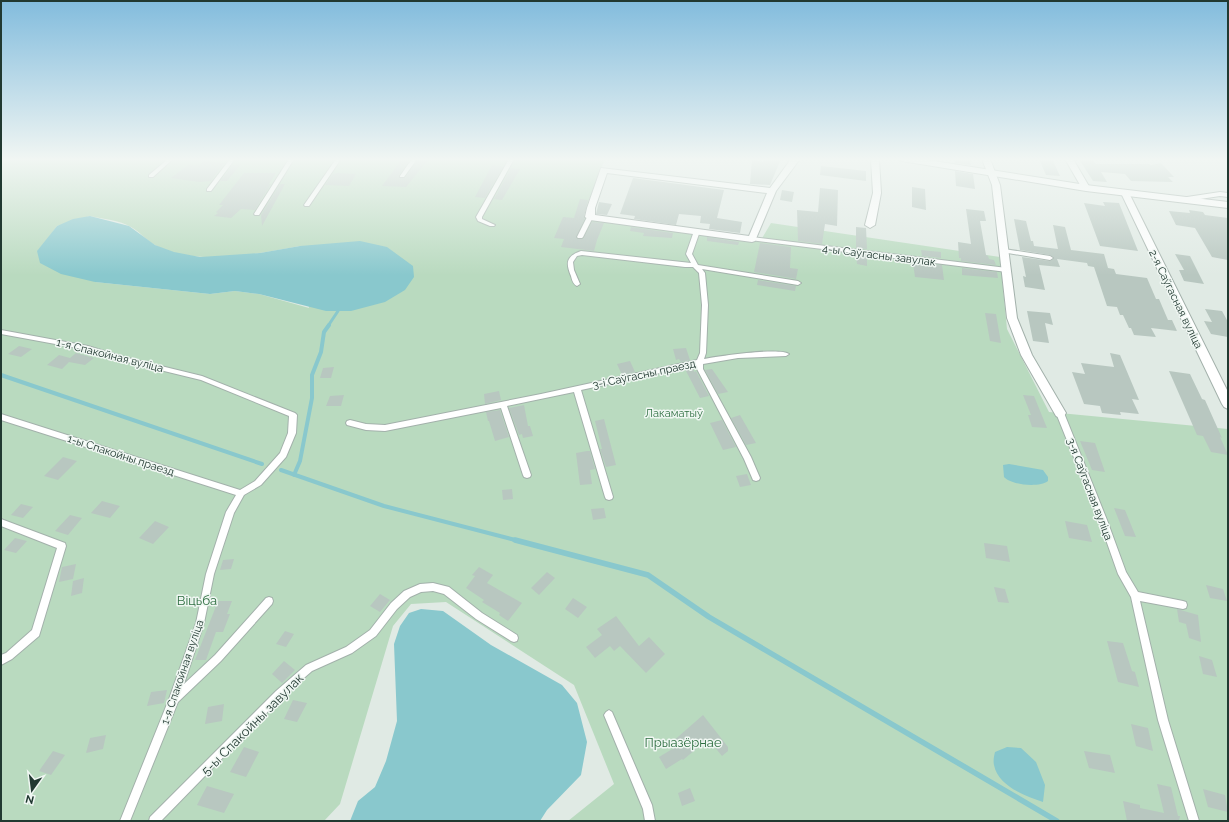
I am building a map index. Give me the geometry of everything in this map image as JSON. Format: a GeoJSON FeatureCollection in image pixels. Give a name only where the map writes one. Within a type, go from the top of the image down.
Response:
{"type":"FeatureCollection","features":[{"type":"Feature","properties":{"kind":"street"},"geometry":{"type":"LineString","coordinates":[[590,217],[595,197]]}},
{"type":"Feature","properties":{"kind":"street"},"geometry":{"type":"LineString","coordinates":[[752,239],[770,197]]}},
{"type":"Feature","properties":{"kind":"street"},"geometry":{"type":"LineString","coordinates":[[870,225],[876,197]]}},
{"type":"Feature","properties":{"kind":"street","name":"3-я Саўгасная вуліца"},"geometry":{"type":"LineString","coordinates":[[997,197],[1012,318],[1022,348],[1060,413]]}},
{"type":"Feature","properties":{"kind":"street","name":"2-я Саўгасная вуліца"},"geometry":{"type":"LineString","coordinates":[[1127,197],[1228,404]]}},
{"type":"Feature","properties":{"kind":"street"},"geometry":{"type":"LineString","coordinates":[[1160,197],[1228,206]]}},
{"type":"Feature","properties":{"kind":"street","name":"4-ы Саўгасны завулак"},"geometry":{"type":"LineString","coordinates":[[590,217],[752,239]]}},
{"type":"Feature","properties":{"kind":"lane"},"geometry":{"type":"LineString","coordinates":[[256,214],[267,197]]}},
{"type":"Feature","properties":{"kind":"lane"},"geometry":{"type":"LineString","coordinates":[[307,205],[312,197]]}},
{"type":"Feature","properties":{"kind":"lane"},"geometry":{"type":"LineString","coordinates":[[490,197],[479,217],[480,220],[492,225]]}},
{"type":"Feature","properties":{"kind":"lane"},"geometry":{"type":"LineString","coordinates":[[1181,200],[1198,197]]}},
{"type":"Feature","properties":{"kind":"lane"},"geometry":{"type":"LineString","coordinates":[[580,238],[590,217]]}},
{"type":"Feature","properties":{"kind":"lane"},"geometry":{"type":"LineString","coordinates":[[697,231],[689,254],[702,273],[705,305],[703,353],[700,361],[700,369],[748,459],[756,478]]}},
{"type":"Feature","properties":{"kind":"lane","name":"4-ы Саўгасны завулак"},"geometry":{"type":"LineString","coordinates":[[752,239],[1007,270]]}},
{"type":"Feature","properties":{"kind":"lane"},"geometry":{"type":"LineString","coordinates":[[1004,251],[1050,258]]}},
{"type":"Feature","properties":{"kind":"lane"},"geometry":{"type":"LineString","coordinates":[[577,284],[570,265],[570,258],[581,253],[697,266],[798,283]]}},
{"type":"Feature","properties":{"kind":"lane","name":"1-я Спакойная вуліца"},"geometry":{"type":"LineString","coordinates":[[1,332],[88,348],[124,359],[202,378],[293,415],[292,433],[283,455],[258,483],[241,493],[230,512],[212,567],[200,624],[174,699],[125,821]]}},
{"type":"Feature","properties":{"kind":"lane","name":"3-і Саўгасны праезд"},"geometry":{"type":"LineString","coordinates":[[350,423],[366,427],[385,428],[578,389],[700,361],[768,353],[786,354]]}},
{"type":"Feature","properties":{"kind":"lane"},"geometry":{"type":"LineString","coordinates":[[578,389],[609,497]]}},
{"type":"Feature","properties":{"kind":"lane"},"geometry":{"type":"LineString","coordinates":[[503,404],[527,475]]}},
{"type":"Feature","properties":{"kind":"lane","name":"3-я Саўгасная вуліца"},"geometry":{"type":"LineString","coordinates":[[1060,413],[1103,520],[1122,574],[1135,596],[1163,720],[1194,821]]}},
{"type":"Feature","properties":{"kind":"lane","name":"1-ы Спакойны праезд"},"geometry":{"type":"LineString","coordinates":[[1,417],[241,493]]}},
{"type":"Feature","properties":{"kind":"lane"},"geometry":{"type":"LineString","coordinates":[[1,522],[62,546],[36,633],[9,656],[1,660]]}},
{"type":"Feature","properties":{"kind":"lane","name":"5-ы Спакойны завулак"},"geometry":{"type":"LineString","coordinates":[[154,821],[280,694],[303,673],[309,668],[349,650],[373,633],[394,606],[407,594],[420,588],[433,587],[446,590],[479,616],[514,638]]}},
{"type":"Feature","properties":{"kind":"lane"},"geometry":{"type":"LineString","coordinates":[[1135,596],[1183,605]]}},
{"type":"Feature","properties":{"kind":"lane"},"geometry":{"type":"LineString","coordinates":[[174,699],[218,658],[269,601]]}},
{"type":"Feature","properties":{"kind":"lane"},"geometry":{"type":"LineString","coordinates":[[609,715],[648,809],[650,821]]}},
{"type":"Feature","properties":{"kind":"green space"},"geometry":{"type":"Polygon","coordinates":[[[1,197],[590,197],[583,215],[594,220],[761,240],[771,223],[1000,257],[1007,329],[1049,412],[1228,429],[1228,821],[568,821],[614,784],[574,685],[446,602],[411,604],[393,626],[340,804],[324,821],[1,821],[1,197]],[[90,216],[57,226],[49,237],[95,282],[210,294],[235,291],[259,294],[309,308],[300,246],[227,257],[189,256],[171,252],[155,245],[134,229],[116,221],[90,216]]]}},
{"type":"Feature","properties":{"kind":"water"},"geometry":{"type":"Polygon","coordinates":[[[90,216],[129,226],[155,245],[174,252],[200,257],[260,253],[300,246],[360,241],[387,247],[413,266],[414,277],[405,290],[385,302],[351,311],[326,311],[259,294],[235,291],[210,294],[95,282],[61,274],[40,263],[37,251],[57,226],[73,219],[90,216]]]}},
{"type":"Feature","properties":{"kind":"water"},"geometry":{"type":"Polygon","coordinates":[[[1009,464],[1043,470],[1048,477],[1048,481],[1044,483],[1025,485],[1008,480],[1004,477],[1003,465],[1009,464]]]}},
{"type":"Feature","properties":{"kind":"water"},"geometry":{"type":"Polygon","coordinates":[[[421,609],[443,611],[491,645],[562,685],[577,703],[587,742],[581,775],[547,810],[540,821],[350,821],[358,801],[375,787],[386,761],[397,721],[394,644],[400,626],[409,613],[421,609]]]}},
{"type":"Feature","properties":{"kind":"water"},"geometry":{"type":"Polygon","coordinates":[[[1007,747],[1021,748],[1036,762],[1045,785],[1043,802],[1028,797],[1013,789],[1001,779],[994,765],[994,757],[995,752],[1007,747]]]}},
{"type":"Feature","properties":{"kind":"building"},"geometry":{"type":"Polygon","coordinates":[[[225,197],[263,197],[255,210],[241,209],[231,218],[214,216],[223,205],[219,205],[225,197]]]}},
{"type":"Feature","properties":{"kind":"building"},"geometry":{"type":"Polygon","coordinates":[[[272,197],[278,197],[262,226],[261,215],[272,197]]]}},
{"type":"Feature","properties":{"kind":"building"},"geometry":{"type":"Polygon","coordinates":[[[495,197],[504,197],[502,200],[494,199],[495,197]]]}},
{"type":"Feature","properties":{"kind":"building"},"geometry":{"type":"Polygon","coordinates":[[[626,197],[722,197],[717,218],[742,222],[740,233],[709,229],[710,224],[700,223],[701,216],[679,214],[676,225],[634,219],[635,216],[620,214],[626,197]]]}},
{"type":"Feature","properties":{"kind":"building"},"geometry":{"type":"Polygon","coordinates":[[[781,197],[793,197],[792,202],[780,200],[781,197]]]}},
{"type":"Feature","properties":{"kind":"building"},"geometry":{"type":"Polygon","coordinates":[[[819,197],[838,197],[837,226],[825,224],[822,244],[798,241],[797,210],[818,212],[819,197]]]}},
{"type":"Feature","properties":{"kind":"building"},"geometry":{"type":"Polygon","coordinates":[[[912,197],[925,197],[926,210],[912,207],[912,197]]]}},
{"type":"Feature","properties":{"kind":"building"},"geometry":{"type":"Polygon","coordinates":[[[580,199],[588,200],[585,218],[576,238],[583,239],[592,222],[604,223],[594,251],[561,247],[564,239],[554,238],[563,217],[574,218],[580,199]]]}},
{"type":"Feature","properties":{"kind":"building"},"geometry":{"type":"Polygon","coordinates":[[[599,202],[612,204],[607,215],[596,214],[599,202]]]}},
{"type":"Feature","properties":{"kind":"building"},"geometry":{"type":"Polygon","coordinates":[[[1103,202],[1119,203],[1138,251],[1100,246],[1084,203],[1105,206],[1103,202]]]}},
{"type":"Feature","properties":{"kind":"building"},"geometry":{"type":"Polygon","coordinates":[[[966,209],[984,211],[986,221],[980,221],[986,255],[989,259],[994,260],[996,265],[961,261],[961,258],[959,258],[958,242],[971,244],[966,209]]]}},
{"type":"Feature","properties":{"kind":"building"},"geometry":{"type":"Polygon","coordinates":[[[1189,210],[1203,212],[1205,215],[1228,218],[1228,260],[1212,257],[1195,228],[1176,225],[1169,211],[1190,213],[1189,210]]]}},
{"type":"Feature","properties":{"kind":"building"},"geometry":{"type":"Polygon","coordinates":[[[1014,219],[1026,221],[1031,241],[1033,241],[1034,246],[1058,249],[1053,225],[1065,227],[1071,250],[1104,254],[1108,268],[1114,269],[1116,274],[1147,278],[1156,299],[1159,299],[1168,320],[1172,320],[1177,331],[1151,328],[1156,337],[1134,335],[1123,315],[1120,315],[1117,307],[1107,306],[1094,267],[1088,266],[1087,263],[1057,259],[1060,267],[1039,265],[1045,290],[1025,287],[1023,276],[1026,277],[1022,257],[1050,261],[1054,258],[1050,255],[1020,250],[1014,219]]]}},
{"type":"Feature","properties":{"kind":"building"},"geometry":{"type":"Polygon","coordinates":[[[631,227],[673,233],[672,238],[643,236],[644,233],[630,231],[631,227]]]}},
{"type":"Feature","properties":{"kind":"building"},"geometry":{"type":"Polygon","coordinates":[[[856,227],[866,228],[867,249],[856,248],[856,227]]]}},
{"type":"Feature","properties":{"kind":"building"},"geometry":{"type":"Polygon","coordinates":[[[707,237],[739,242],[738,245],[707,241],[707,237]]]}},
{"type":"Feature","properties":{"kind":"building"},"geometry":{"type":"Polygon","coordinates":[[[760,243],[791,247],[790,268],[798,269],[796,279],[754,272],[760,243]]]}},
{"type":"Feature","properties":{"kind":"building"},"geometry":{"type":"Polygon","coordinates":[[[921,250],[941,252],[941,258],[922,256],[921,250]]]}},
{"type":"Feature","properties":{"kind":"building"},"geometry":{"type":"Polygon","coordinates":[[[1175,254],[1190,256],[1204,284],[1184,281],[1179,270],[1184,270],[1175,254]]]}},
{"type":"Feature","properties":{"kind":"building"},"geometry":{"type":"Polygon","coordinates":[[[856,255],[867,256],[867,266],[857,264],[856,255]]]}},
{"type":"Feature","properties":{"kind":"building"},"geometry":{"type":"Polygon","coordinates":[[[913,263],[942,265],[944,280],[915,277],[913,263]]]}},
{"type":"Feature","properties":{"kind":"building"},"geometry":{"type":"Polygon","coordinates":[[[962,268],[997,272],[998,278],[962,275],[962,268]]]}},
{"type":"Feature","properties":{"kind":"building"},"geometry":{"type":"Polygon","coordinates":[[[758,280],[796,286],[795,291],[757,285],[758,280]]]}},
{"type":"Feature","properties":{"kind":"building"},"geometry":{"type":"Polygon","coordinates":[[[1205,309],[1222,311],[1228,322],[1228,337],[1211,334],[1204,321],[1212,322],[1205,309]]]}},
{"type":"Feature","properties":{"kind":"building"},"geometry":{"type":"Polygon","coordinates":[[[1027,311],[1050,313],[1053,325],[1045,323],[1049,343],[1033,341],[1027,311]]]}},
{"type":"Feature","properties":{"kind":"building"},"geometry":{"type":"Polygon","coordinates":[[[985,313],[996,314],[1001,343],[990,341],[985,313]]]}},
{"type":"Feature","properties":{"kind":"building"},"geometry":{"type":"Polygon","coordinates":[[[19,346],[32,349],[21,357],[8,354],[19,346]]]}},
{"type":"Feature","properties":{"kind":"building"},"geometry":{"type":"Polygon","coordinates":[[[686,348],[690,360],[681,362],[679,359],[676,360],[673,349],[686,348]]]}},
{"type":"Feature","properties":{"kind":"building"},"geometry":{"type":"Polygon","coordinates":[[[76,353],[94,358],[85,365],[69,362],[62,369],[47,365],[59,355],[70,358],[76,353]]]}},
{"type":"Feature","properties":{"kind":"building"},"geometry":{"type":"Polygon","coordinates":[[[1110,353],[1120,355],[1139,400],[1132,399],[1139,414],[1120,412],[1121,415],[1102,413],[1100,406],[1084,404],[1072,372],[1085,374],[1081,363],[1114,367],[1110,353]]]}},
{"type":"Feature","properties":{"kind":"building"},"geometry":{"type":"Polygon","coordinates":[[[630,361],[635,372],[622,375],[617,364],[630,361]]]}},
{"type":"Feature","properties":{"kind":"building"},"geometry":{"type":"Polygon","coordinates":[[[334,367],[331,378],[320,378],[323,368],[334,367]]]}},
{"type":"Feature","properties":{"kind":"building"},"geometry":{"type":"Polygon","coordinates":[[[693,367],[694,372],[696,371],[709,396],[700,398],[685,369],[693,367]]]}},
{"type":"Feature","properties":{"kind":"building"},"geometry":{"type":"Polygon","coordinates":[[[712,369],[728,392],[718,394],[705,370],[712,369]]]}},
{"type":"Feature","properties":{"kind":"building"},"geometry":{"type":"Polygon","coordinates":[[[1169,371],[1190,374],[1202,399],[1205,400],[1228,455],[1211,452],[1203,436],[1197,435],[1169,371]]]}},
{"type":"Feature","properties":{"kind":"building"},"geometry":{"type":"Polygon","coordinates":[[[499,391],[501,400],[485,404],[484,394],[499,391]]]}},
{"type":"Feature","properties":{"kind":"building"},"geometry":{"type":"Polygon","coordinates":[[[344,395],[341,406],[326,406],[330,396],[344,395]]]}},
{"type":"Feature","properties":{"kind":"building"},"geometry":{"type":"Polygon","coordinates":[[[1023,395],[1034,396],[1047,428],[1032,427],[1028,415],[1031,415],[1023,395]]]}},
{"type":"Feature","properties":{"kind":"building"},"geometry":{"type":"Polygon","coordinates":[[[524,405],[528,426],[530,426],[533,436],[523,438],[522,434],[519,435],[509,408],[524,405]]]}},
{"type":"Feature","properties":{"kind":"building"},"geometry":{"type":"Polygon","coordinates":[[[500,410],[509,437],[495,441],[486,412],[500,410]]]}},
{"type":"Feature","properties":{"kind":"building"},"geometry":{"type":"Polygon","coordinates":[[[740,415],[756,443],[746,445],[731,418],[740,415]]]}},
{"type":"Feature","properties":{"kind":"building"},"geometry":{"type":"Polygon","coordinates":[[[604,419],[616,465],[606,467],[600,449],[602,449],[595,421],[604,419]]]}},
{"type":"Feature","properties":{"kind":"building"},"geometry":{"type":"Polygon","coordinates":[[[722,420],[736,447],[723,450],[710,423],[722,420]]]}},
{"type":"Feature","properties":{"kind":"building"},"geometry":{"type":"Polygon","coordinates":[[[1080,441],[1095,443],[1105,472],[1092,470],[1080,441]]]}},
{"type":"Feature","properties":{"kind":"building"},"geometry":{"type":"Polygon","coordinates":[[[590,451],[595,469],[590,470],[592,484],[580,485],[576,453],[590,451]]]}},
{"type":"Feature","properties":{"kind":"building"},"geometry":{"type":"Polygon","coordinates":[[[63,457],[77,461],[58,480],[44,476],[63,457]]]}},
{"type":"Feature","properties":{"kind":"building"},"geometry":{"type":"Polygon","coordinates":[[[747,474],[751,485],[740,487],[736,476],[747,474]]]}},
{"type":"Feature","properties":{"kind":"building"},"geometry":{"type":"Polygon","coordinates":[[[512,489],[513,499],[503,500],[502,490],[512,489]]]}},
{"type":"Feature","properties":{"kind":"building"},"geometry":{"type":"Polygon","coordinates":[[[102,501],[120,506],[110,518],[91,513],[102,501]]]}},
{"type":"Feature","properties":{"kind":"building"},"geometry":{"type":"Polygon","coordinates":[[[21,504],[33,507],[23,518],[11,515],[21,504]]]}},
{"type":"Feature","properties":{"kind":"building"},"geometry":{"type":"Polygon","coordinates":[[[604,508],[606,518],[593,520],[591,509],[604,508]]]}},
{"type":"Feature","properties":{"kind":"building"},"geometry":{"type":"Polygon","coordinates":[[[1114,508],[1125,510],[1136,537],[1125,536],[1114,508]]]}},
{"type":"Feature","properties":{"kind":"building"},"geometry":{"type":"Polygon","coordinates":[[[70,515],[82,518],[68,535],[55,531],[70,515]]]}},
{"type":"Feature","properties":{"kind":"building"},"geometry":{"type":"Polygon","coordinates":[[[155,521],[169,527],[153,544],[139,538],[155,521]]]}},
{"type":"Feature","properties":{"kind":"building"},"geometry":{"type":"Polygon","coordinates":[[[1065,521],[1087,525],[1092,542],[1069,538],[1065,521]]]}},
{"type":"Feature","properties":{"kind":"building"},"geometry":{"type":"Polygon","coordinates":[[[15,538],[27,541],[16,553],[4,550],[15,538]]]}},
{"type":"Feature","properties":{"kind":"building"},"geometry":{"type":"Polygon","coordinates":[[[984,543],[1007,546],[1010,562],[986,558],[984,543]]]}},
{"type":"Feature","properties":{"kind":"building"},"geometry":{"type":"Polygon","coordinates":[[[234,559],[231,569],[220,570],[223,560],[234,559]]]}},
{"type":"Feature","properties":{"kind":"building"},"geometry":{"type":"Polygon","coordinates":[[[76,564],[73,579],[59,582],[62,567],[76,564]]]}},
{"type":"Feature","properties":{"kind":"building"},"geometry":{"type":"Polygon","coordinates":[[[479,567],[493,575],[487,583],[522,603],[508,621],[499,615],[500,613],[482,602],[484,600],[466,588],[475,576],[472,575],[479,567]]]}},
{"type":"Feature","properties":{"kind":"building"},"geometry":{"type":"Polygon","coordinates":[[[547,572],[555,578],[539,595],[531,588],[547,572]]]}},
{"type":"Feature","properties":{"kind":"building"},"geometry":{"type":"Polygon","coordinates":[[[84,578],[82,593],[71,596],[73,581],[84,578]]]}},
{"type":"Feature","properties":{"kind":"building"},"geometry":{"type":"Polygon","coordinates":[[[1206,585],[1223,589],[1227,601],[1210,598],[1206,585]]]}},
{"type":"Feature","properties":{"kind":"building"},"geometry":{"type":"Polygon","coordinates":[[[994,587],[1005,589],[1009,603],[998,602],[994,587]]]}},
{"type":"Feature","properties":{"kind":"building"},"geometry":{"type":"Polygon","coordinates":[[[380,594],[390,600],[380,612],[370,606],[380,594]]]}},
{"type":"Feature","properties":{"kind":"building"},"geometry":{"type":"Polygon","coordinates":[[[573,598],[587,607],[578,618],[565,609],[573,598]]]}},
{"type":"Feature","properties":{"kind":"building"},"geometry":{"type":"Polygon","coordinates":[[[218,601],[232,601],[227,614],[230,614],[223,632],[216,632],[206,660],[195,660],[218,601]]]}},
{"type":"Feature","properties":{"kind":"building"},"geometry":{"type":"Polygon","coordinates":[[[1177,609],[1198,615],[1201,642],[1189,638],[1186,624],[1179,622],[1177,609]]]}},
{"type":"Feature","properties":{"kind":"building"},"geometry":{"type":"Polygon","coordinates":[[[616,616],[639,646],[649,637],[665,654],[646,673],[620,646],[614,651],[610,646],[595,658],[586,647],[602,635],[597,629],[616,616]]]}},
{"type":"Feature","properties":{"kind":"building"},"geometry":{"type":"Polygon","coordinates":[[[285,631],[294,634],[286,647],[276,644],[285,631]]]}},
{"type":"Feature","properties":{"kind":"building"},"geometry":{"type":"Polygon","coordinates":[[[1107,641],[1123,643],[1132,671],[1135,672],[1139,687],[1118,682],[1107,641]]]}},
{"type":"Feature","properties":{"kind":"building"},"geometry":{"type":"Polygon","coordinates":[[[1199,656],[1212,660],[1217,677],[1203,674],[1199,656]]]}},
{"type":"Feature","properties":{"kind":"building"},"geometry":{"type":"Polygon","coordinates":[[[284,661],[295,670],[282,683],[272,674],[284,661]]]}},
{"type":"Feature","properties":{"kind":"building"},"geometry":{"type":"Polygon","coordinates":[[[167,690],[164,703],[147,706],[151,692],[167,690]]]}},
{"type":"Feature","properties":{"kind":"building"},"geometry":{"type":"Polygon","coordinates":[[[293,700],[307,703],[297,722],[284,719],[293,700]]]}},
{"type":"Feature","properties":{"kind":"building"},"geometry":{"type":"Polygon","coordinates":[[[224,704],[222,721],[205,724],[208,707],[224,704]]]}},
{"type":"Feature","properties":{"kind":"building"},"geometry":{"type":"Polygon","coordinates":[[[703,715],[728,747],[728,751],[722,756],[708,739],[683,760],[682,759],[666,769],[659,757],[674,748],[671,743],[703,715]]]}},
{"type":"Feature","properties":{"kind":"building"},"geometry":{"type":"Polygon","coordinates":[[[1131,724],[1148,728],[1153,751],[1136,746],[1131,724]]]}},
{"type":"Feature","properties":{"kind":"building"},"geometry":{"type":"Polygon","coordinates":[[[106,735],[103,749],[86,753],[90,738],[106,735]]]}},
{"type":"Feature","properties":{"kind":"building"},"geometry":{"type":"Polygon","coordinates":[[[244,747],[259,752],[246,777],[230,772],[244,747]]]}},
{"type":"Feature","properties":{"kind":"building"},"geometry":{"type":"Polygon","coordinates":[[[53,751],[65,755],[51,775],[39,771],[53,751]]]}},
{"type":"Feature","properties":{"kind":"building"},"geometry":{"type":"Polygon","coordinates":[[[1084,751],[1110,755],[1115,773],[1089,768],[1084,751]]]}},
{"type":"Feature","properties":{"kind":"building"},"geometry":{"type":"Polygon","coordinates":[[[1157,784],[1171,787],[1178,816],[1180,816],[1179,821],[1127,821],[1123,801],[1140,805],[1140,808],[1164,813],[1157,784]]]}},
{"type":"Feature","properties":{"kind":"building"},"geometry":{"type":"Polygon","coordinates":[[[207,786],[234,794],[224,813],[197,805],[207,786]]]}},
{"type":"Feature","properties":{"kind":"building"},"geometry":{"type":"Polygon","coordinates":[[[690,788],[695,801],[682,806],[678,793],[690,788]]]}},
{"type":"Feature","properties":{"kind":"building"},"geometry":{"type":"Polygon","coordinates":[[[1203,789],[1225,795],[1228,812],[1208,807],[1203,789]]]}},
{"type":"Feature","properties":{"kind":"waterway"},"geometry":{"type":"LineString","coordinates":[[328,326],[338,311]]}},
{"type":"Feature","properties":{"kind":"waterway"},"geometry":{"type":"LineString","coordinates":[[294,475],[300,461],[312,398],[312,375],[321,352],[324,332],[329,325]]}},
{"type":"Feature","properties":{"kind":"waterway"},"geometry":{"type":"LineString","coordinates":[[1,375],[262,464]]}},
{"type":"Feature","properties":{"kind":"waterway"},"geometry":{"type":"LineString","coordinates":[[281,470],[294,475]]}},
{"type":"Feature","properties":{"kind":"waterway"},"geometry":{"type":"LineString","coordinates":[[294,475],[384,506],[519,541]]}},
{"type":"Feature","properties":{"kind":"waterway"},"geometry":{"type":"LineString","coordinates":[[515,540],[648,575],[709,617],[1057,821]]}},
{"type":"Feature","properties":{"kind":"park label","name":"Лакаматыў"},"geometry":{"type":"Point","coordinates":[674,413]}},
{"type":"Feature","properties":{"kind":"park label","name":"Віцьба"},"geometry":{"type":"Point","coordinates":[197,600]}},
{"type":"Feature","properties":{"kind":"park label","name":"Прыазёрнае"},"geometry":{"type":"Point","coordinates":[683,742]}}]}
